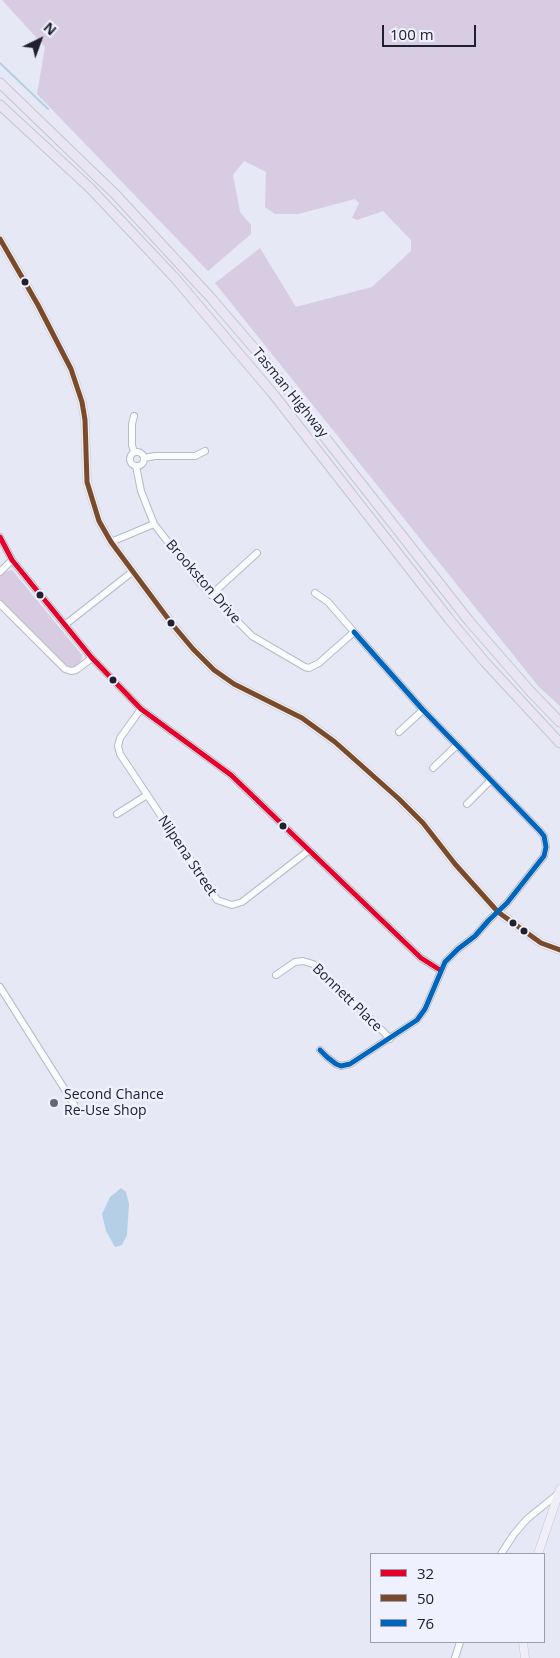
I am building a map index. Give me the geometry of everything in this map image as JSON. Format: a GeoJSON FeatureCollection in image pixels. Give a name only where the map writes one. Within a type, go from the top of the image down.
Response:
{"type":"FeatureCollection","features":[{"type":"Feature","properties":{"kind":"highway","name":"Tasman Highway"},"geometry":{"type":"LineString","coordinates":[[0,82],[116,195],[211,298],[265,360],[469,622],[560,722]]}},
{"type":"Feature","properties":{"kind":"highway","name":"Tasman Highway"},"geometry":{"type":"LineString","coordinates":[[0,105],[90,188],[176,278],[268,387],[455,626],[535,717],[560,742]]}},
{"type":"Feature","properties":{"kind":"main road"},"geometry":{"type":"LineString","coordinates":[[0,239],[38,305],[71,370],[82,402],[86,482],[99,521],[132,572],[193,649],[214,670],[252,694],[302,718],[342,748],[395,795],[423,823],[460,871],[498,912],[541,943],[560,950]]}},
{"type":"Feature","properties":{"kind":"main road"},"geometry":{"type":"LineString","coordinates":[[538,1553],[559,1491]]}},
{"type":"Feature","properties":{"kind":"main road"},"geometry":{"type":"LineString","coordinates":[[523,1643],[525,1658]]}},
{"type":"Feature","properties":{"kind":"street"},"geometry":{"type":"LineString","coordinates":[[134,416],[132,424],[134,452]]}},
{"type":"Feature","properties":{"kind":"street"},"geometry":{"type":"LineString","coordinates":[[144,458],[155,456],[195,456],[205,451]]}},
{"type":"Feature","properties":{"kind":"street"},"geometry":{"type":"LineString","coordinates":[[134,452],[140,452],[144,458],[142,464],[136,466],[131,464],[129,460],[130,455],[134,452]]}},
{"type":"Feature","properties":{"kind":"street","name":"Brookston Drive"},"geometry":{"type":"LineString","coordinates":[[136,466],[141,491],[154,524],[211,595],[252,636],[305,667],[314,666],[354,632]]}},
{"type":"Feature","properties":{"kind":"street"},"geometry":{"type":"LineString","coordinates":[[111,542],[154,524]]}},
{"type":"Feature","properties":{"kind":"street"},"geometry":{"type":"LineString","coordinates":[[0,537],[12,560],[92,658],[141,709],[231,775],[421,958],[440,970]]}},
{"type":"Feature","properties":{"kind":"street"},"geometry":{"type":"LineString","coordinates":[[211,595],[257,553]]}},
{"type":"Feature","properties":{"kind":"street"},"geometry":{"type":"LineString","coordinates":[[0,572],[12,560]]}},
{"type":"Feature","properties":{"kind":"street"},"geometry":{"type":"LineString","coordinates":[[66,624],[132,572]]}},
{"type":"Feature","properties":{"kind":"street"},"geometry":{"type":"LineString","coordinates":[[315,593],[328,602],[423,710],[540,830],[546,842],[544,856],[507,903],[476,936],[451,955],[440,970],[421,1015],[412,1024],[355,1062],[346,1065],[341,1066],[331,1061],[320,1050]]}},
{"type":"Feature","properties":{"kind":"street"},"geometry":{"type":"LineString","coordinates":[[0,604],[65,669],[76,670],[92,658]]}},
{"type":"Feature","properties":{"kind":"street","name":"Nilpena Street"},"geometry":{"type":"LineString","coordinates":[[141,709],[122,734],[118,746],[120,754],[217,900],[226,905],[242,902],[308,851]]}},
{"type":"Feature","properties":{"kind":"street"},"geometry":{"type":"LineString","coordinates":[[399,732],[423,710]]}},
{"type":"Feature","properties":{"kind":"street"},"geometry":{"type":"LineString","coordinates":[[432,768],[457,746]]}},
{"type":"Feature","properties":{"kind":"street"},"geometry":{"type":"LineString","coordinates":[[467,804],[491,780]]}},
{"type":"Feature","properties":{"kind":"street"},"geometry":{"type":"LineString","coordinates":[[117,814],[146,795]]}},
{"type":"Feature","properties":{"kind":"street","name":"Bonnett Place"},"geometry":{"type":"LineString","coordinates":[[276,975],[299,961],[313,964],[390,1039]]}},
{"type":"Feature","properties":{"kind":"street"},"geometry":{"type":"LineString","coordinates":[[0,987],[74,1104]]}},
{"type":"Feature","properties":{"kind":"street"},"geometry":{"type":"LineString","coordinates":[[502,1553],[527,1519],[559,1491]]}},
{"type":"Feature","properties":{"kind":"street"},"geometry":{"type":"LineString","coordinates":[[455,1658],[460,1643]]}},
{"type":"Feature","properties":{"kind":"shaded area"},"geometry":{"type":"Polygon","coordinates":[[[2,0],[560,0],[560,706],[539,687],[215,283],[260,248],[296,307],[372,287],[411,251],[411,240],[383,211],[357,220],[352,218],[359,203],[355,199],[298,214],[275,214],[265,207],[266,172],[244,161],[233,175],[240,212],[251,225],[251,234],[208,271],[37,94],[45,47],[2,0]]]}},
{"type":"Feature","properties":{"kind":"shaded area"},"geometry":{"type":"Polygon","coordinates":[[[12,570],[82,655],[81,661],[74,667],[67,666],[0,599],[0,577],[4,572],[12,570]]]}},
{"type":"Feature","properties":{"kind":"water"},"geometry":{"type":"Polygon","coordinates":[[[121,1188],[126,1192],[129,1204],[127,1235],[122,1245],[115,1247],[106,1231],[102,1214],[110,1197],[121,1188]]]}},
{"type":"Feature","properties":{"kind":"waterway"},"geometry":{"type":"LineString","coordinates":[[0,63],[48,109]]}},
{"type":"Feature","properties":{"kind":"transit line","name":"50"},"geometry":{"type":"LineString","coordinates":[[0,239],[38,305],[71,369],[82,402],[85,420],[87,482],[99,521],[111,542],[172,624],[214,670],[234,684],[302,718],[335,742],[423,823],[455,864],[498,912],[541,943],[560,950]]}},
{"type":"Feature","properties":{"kind":"transit line","name":"32"},"geometry":{"type":"LineString","coordinates":[[0,537],[12,560],[92,658],[141,709],[231,775],[421,958],[440,970]]}},
{"type":"Feature","properties":{"kind":"transit line","name":"76"},"geometry":{"type":"LineString","coordinates":[[320,1050],[336,1064],[341,1066],[350,1064],[417,1020],[425,1009],[445,962],[475,936],[507,903],[544,856],[546,847],[544,836],[540,831],[423,710],[354,632]]}},
{"type":"Feature","properties":{"kind":"place","name":"Second Chance Re-Use Shop"},"geometry":{"type":"Point","coordinates":[54,1103]}}]}
